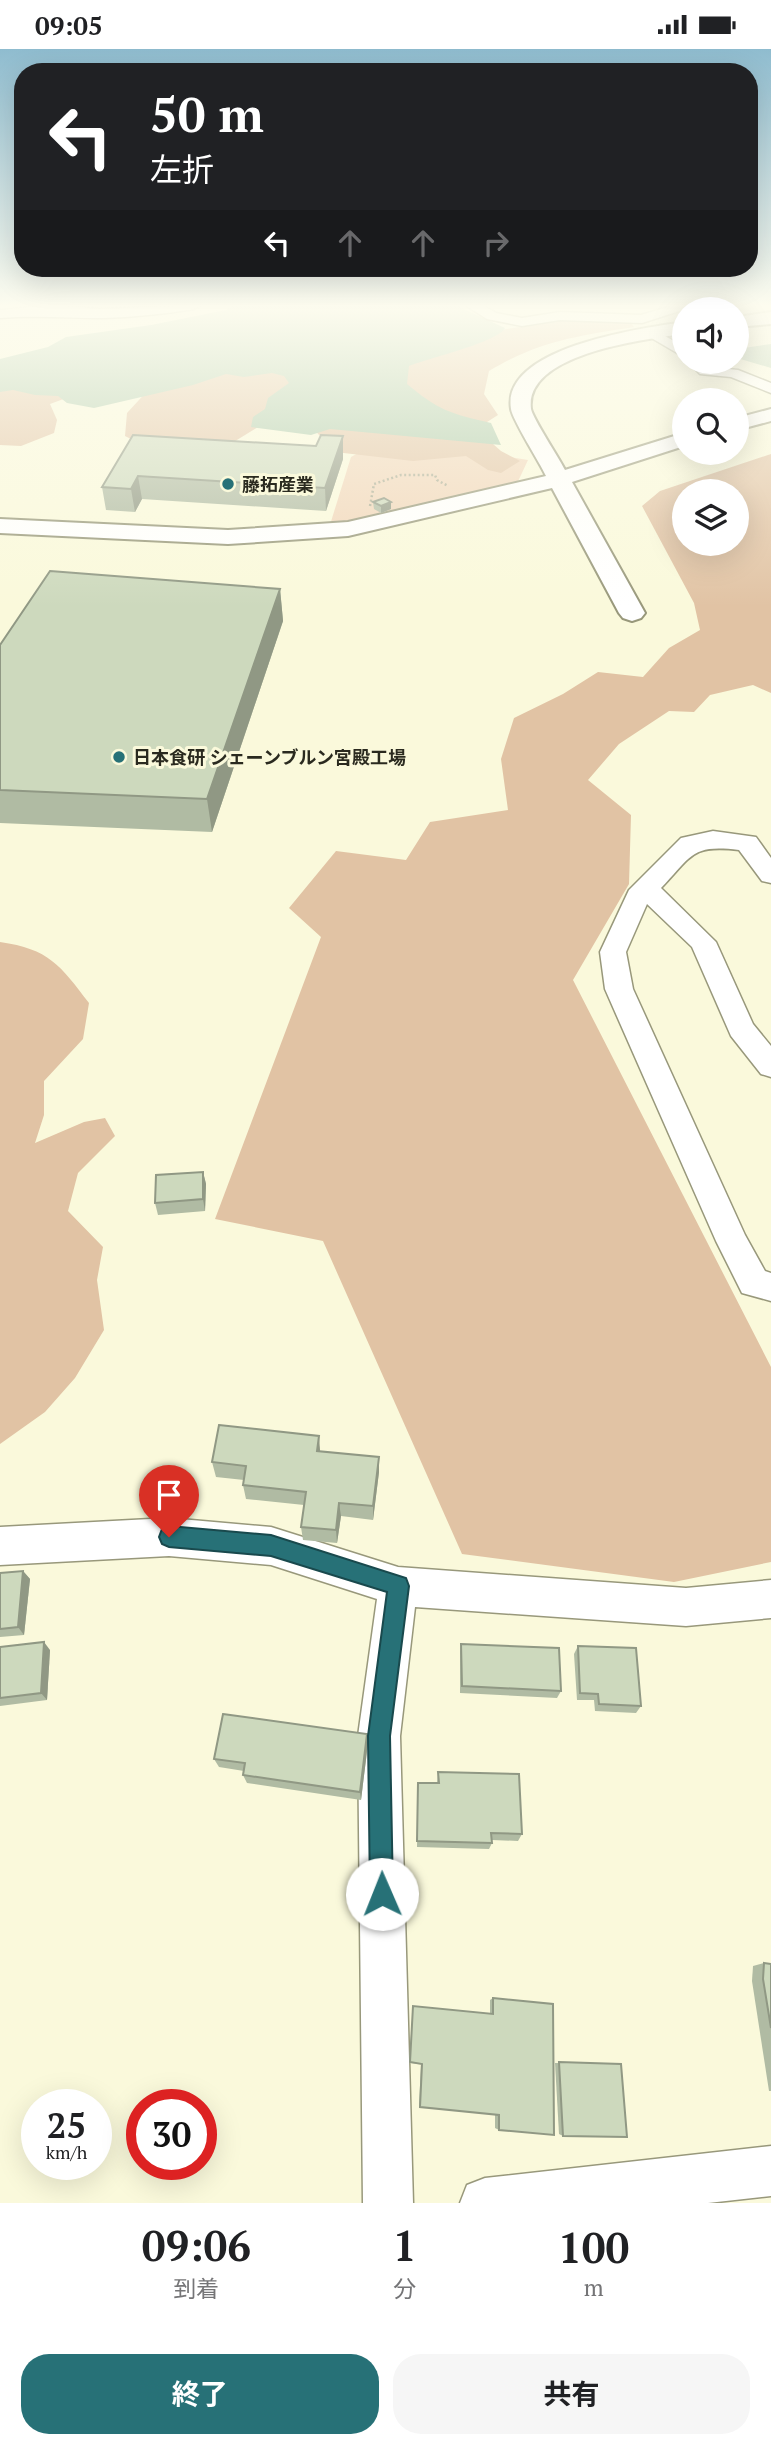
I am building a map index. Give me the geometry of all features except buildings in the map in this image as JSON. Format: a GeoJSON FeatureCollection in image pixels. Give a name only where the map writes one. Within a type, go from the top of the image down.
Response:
{"type":"FeatureCollection","features":[{"type":"Feature","properties":{"kind":"street"},"geometry":{"type":"LineString","coordinates":[[522,406],[632,613]]}},
{"type":"Feature","properties":{"kind":"street"},"geometry":{"type":"LineString","coordinates":[[749,421],[771,415]]}},
{"type":"Feature","properties":{"kind":"street"},"geometry":{"type":"LineString","coordinates":[[0,526],[228,537],[348,529],[560,479],[672,443]]}},
{"type":"Feature","properties":{"kind":"street"},"geometry":{"type":"LineString","coordinates":[[0,543],[198,555],[299,551],[390,538],[469,521],[560,479]]}},
{"type":"Feature","properties":{"kind":"street"},"geometry":{"type":"LineString","coordinates":[[771,875],[747,843],[713,839],[690,844],[639,896],[612,952],[619,989],[732,1241],[754,1283],[771,1287]]}},
{"type":"Feature","properties":{"kind":"street"},"geometry":{"type":"LineString","coordinates":[[646,888],[703,941],[741,1029],[771,1066]]}},
{"type":"Feature","properties":{"kind":"street"},"geometry":{"type":"LineString","coordinates":[[0,1546],[169,1537],[271,1545],[398,1586],[686,1607],[771,1599]]}},
{"type":"Feature","properties":{"kind":"street"},"geometry":{"type":"LineString","coordinates":[[388,2203],[379,1736],[398,1586]]}},
{"type":"Feature","properties":{"kind":"street"},"geometry":{"type":"LineString","coordinates":[[485,2203],[771,2171]]}},
{"type":"Feature","properties":{"kind":"path"},"geometry":{"type":"LineString","coordinates":[[370,525],[370,497],[374,484],[401,475],[435,475]]}},
{"type":"Feature","properties":{"kind":"shaded area"},"geometry":{"type":"Polygon","coordinates":[[[0,406],[51,406],[57,420],[54,433],[21,446],[0,445],[0,406]]]}},
{"type":"Feature","properties":{"kind":"shaded area"},"geometry":{"type":"Polygon","coordinates":[[[134,406],[492,406],[498,415],[476,429],[501,451],[520,461],[501,473],[488,470],[466,456],[413,461],[335,452],[306,421],[273,418],[232,443],[149,448],[125,436],[127,413],[134,406]]]}},
{"type":"Feature","properties":{"kind":"shaded area"},"geometry":{"type":"Polygon","coordinates":[[[266,406],[438,406],[465,417],[491,423],[501,445],[330,429],[311,435],[251,427],[253,417],[266,406]]]}},
{"type":"Feature","properties":{"kind":"shaded area"},"geometry":{"type":"Polygon","coordinates":[[[371,446],[490,454],[528,460],[513,492],[329,528],[351,457],[371,446]]]}},
{"type":"Feature","properties":{"kind":"shaded area"},"geometry":{"type":"Polygon","coordinates":[[[771,454],[771,693],[753,685],[710,695],[694,712],[669,711],[619,744],[588,780],[631,815],[629,884],[573,980],[771,1367],[771,1562],[674,1582],[462,1554],[323,1241],[215,1219],[321,937],[289,908],[336,851],[406,860],[430,822],[508,810],[501,759],[514,718],[563,694],[598,672],[643,677],[669,648],[700,630],[694,603],[642,506],[660,491],[672,487],[672,556],[749,556],[749,479],[696,479],[738,465],[749,465],[749,461],[771,454]]]}},
{"type":"Feature","properties":{"kind":"shaded area"},"geometry":{"type":"Polygon","coordinates":[[[0,942],[42,954],[70,978],[89,1003],[83,1039],[44,1081],[44,1115],[35,1143],[84,1122],[105,1118],[115,1136],[78,1173],[68,1211],[103,1247],[97,1280],[104,1330],[75,1378],[45,1412],[0,1444],[0,942]]]}},
{"type":"Feature","properties":{"kind":"place","name":"藤拓産業"},"geometry":{"type":"Point","coordinates":[228,484]}},
{"type":"Feature","properties":{"kind":"place","name":"日本食研 シェーンブルン宮殿工場"},"geometry":{"type":"Point","coordinates":[119,757]}},
{"type":"Feature","properties":{"kind":"route"},"geometry":{"type":"LineString","coordinates":[[169,1537],[271,1545],[398,1586],[379,1736],[382,1894]]}}]}
